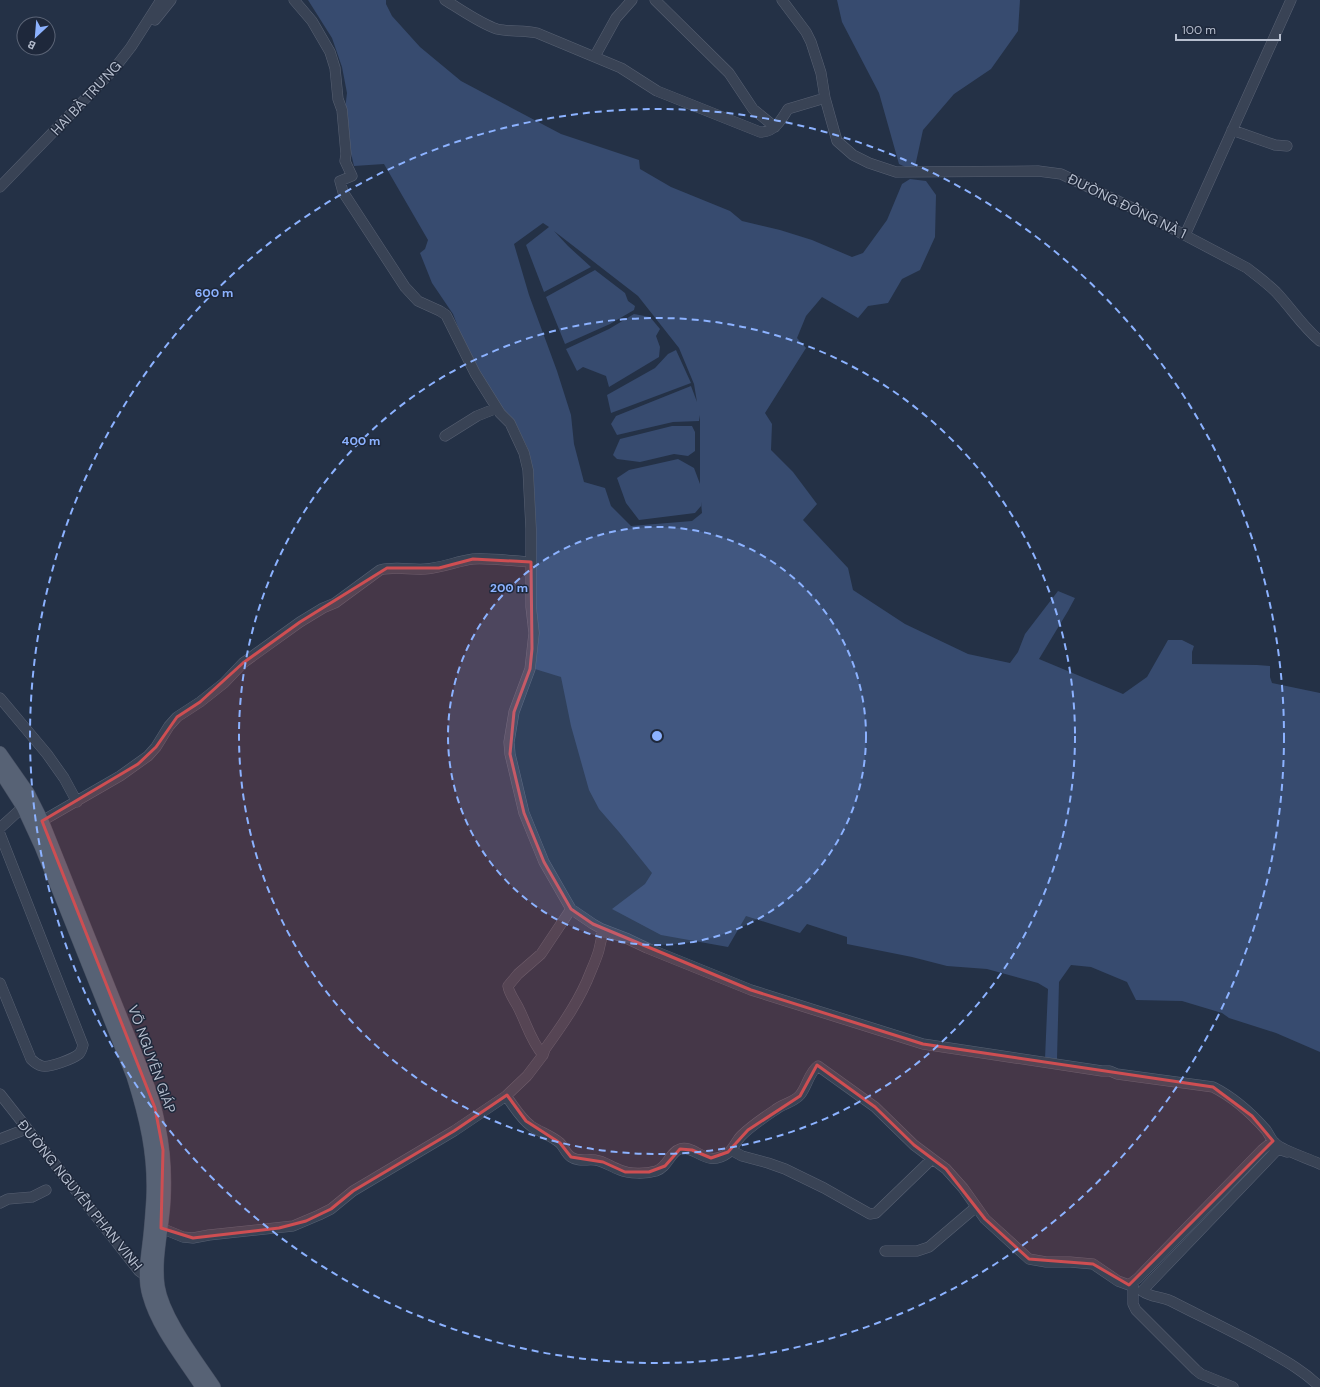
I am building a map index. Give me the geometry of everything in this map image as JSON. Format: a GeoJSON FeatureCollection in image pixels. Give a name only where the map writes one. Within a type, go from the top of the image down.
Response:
{"type":"FeatureCollection","features":[{"type":"Feature","properties":{"kind":"main road","name":"VÕ NGUYÊN GIÁP"},"geometry":{"type":"LineString","coordinates":[[0,753],[16,774],[28,804],[41,846],[127,1061],[142,1106],[148,1131],[153,1196],[146,1276],[149,1294],[162,1326],[202,1387]]}},
{"type":"Feature","properties":{"kind":"main road","name":"VÕ NGUYÊN GIÁP"},"geometry":{"type":"LineString","coordinates":[[0,771],[42,821],[139,1062],[155,1108],[163,1150],[164,1199],[158,1254],[158,1286],[163,1304],[171,1321],[214,1387]]}},
{"type":"Feature","properties":{"kind":"street","name":"HAI BÀ TRƯNG"},"geometry":{"type":"LineString","coordinates":[[0,187],[108,76],[137,38],[161,0]]}},
{"type":"Feature","properties":{"kind":"street"},"geometry":{"type":"LineString","coordinates":[[137,38],[171,0]]}},
{"type":"Feature","properties":{"kind":"street"},"geometry":{"type":"LineString","coordinates":[[294,0],[312,21],[330,52],[335,68],[338,99],[342,110],[345,161],[352,176],[340,181],[343,192],[406,287],[418,301],[446,315],[475,373],[497,408],[510,423],[524,454],[528,470],[531,607],[534,628],[530,669],[514,712],[509,742],[510,754],[524,813],[531,831],[544,862],[571,909],[602,929],[628,938],[647,948],[751,990],[923,1044],[1030,1061],[1110,1071],[1117,1074],[1213,1087],[1234,1100],[1252,1116],[1267,1132],[1275,1144],[1320,1164]]}},
{"type":"Feature","properties":{"kind":"street"},"geometry":{"type":"LineString","coordinates":[[446,0],[497,29],[526,30],[537,33],[621,68],[657,91],[760,132],[765,132],[775,127],[781,121],[788,109],[825,98]]}},
{"type":"Feature","properties":{"kind":"street"},"geometry":{"type":"LineString","coordinates":[[594,56],[616,18],[632,0]]}},
{"type":"Feature","properties":{"kind":"street"},"geometry":{"type":"LineString","coordinates":[[655,0],[729,73],[753,109],[775,127]]}},
{"type":"Feature","properties":{"kind":"street","name":"ĐƯỜNG ĐỒNG NÀ 1"},"geometry":{"type":"LineString","coordinates":[[782,0],[806,32],[811,42],[821,73],[825,98],[837,141],[853,155],[869,164],[896,172],[1038,171],[1061,174],[1185,234],[1247,268],[1277,293],[1303,326],[1320,341]]}},
{"type":"Feature","properties":{"kind":"street"},"geometry":{"type":"LineString","coordinates":[[1185,234],[1291,0]]}},
{"type":"Feature","properties":{"kind":"street"},"geometry":{"type":"LineString","coordinates":[[1232,130],[1275,145],[1287,146]]}},
{"type":"Feature","properties":{"kind":"street"},"geometry":{"type":"LineString","coordinates":[[444,436],[477,416],[497,408]]}},
{"type":"Feature","properties":{"kind":"street"},"geometry":{"type":"LineString","coordinates":[[42,821],[120,776],[148,756],[156,747],[169,726],[177,718],[206,698],[224,683],[243,663],[300,622],[345,596],[380,570],[387,568],[439,568],[473,559],[531,562]]}},
{"type":"Feature","properties":{"kind":"street"},"geometry":{"type":"LineString","coordinates":[[0,698],[48,754],[64,778],[76,802]]}},
{"type":"Feature","properties":{"kind":"street"},"geometry":{"type":"LineString","coordinates":[[0,828],[28,804]]}},
{"type":"Feature","properties":{"kind":"street"},"geometry":{"type":"LineString","coordinates":[[0,834],[83,1045],[78,1055],[69,1060],[45,1067],[37,1064],[31,1059],[0,983]]}},
{"type":"Feature","properties":{"kind":"street"},"geometry":{"type":"LineString","coordinates":[[543,1055],[530,1035],[520,1011],[508,990],[508,986],[518,974],[541,954],[571,909]]}},
{"type":"Feature","properties":{"kind":"street"},"geometry":{"type":"LineString","coordinates":[[162,1228],[183,1237],[193,1238],[230,1232],[279,1228],[300,1223],[331,1209],[353,1191],[454,1131],[506,1096],[527,1076],[543,1055],[545,1049],[568,1017],[586,986],[601,947],[602,929]]}},
{"type":"Feature","properties":{"kind":"street"},"geometry":{"type":"LineString","coordinates":[[506,1096],[526,1121],[560,1143],[571,1157],[575,1159],[596,1160],[624,1172],[649,1172],[658,1170],[668,1162],[676,1151],[680,1149],[685,1148],[692,1150],[698,1154],[711,1158],[724,1155],[731,1150],[740,1137],[748,1130],[774,1110],[800,1096],[808,1084],[815,1068],[818,1066],[875,1107],[914,1145],[946,1169],[963,1188],[985,1219],[1029,1259],[1046,1262],[1093,1264],[1124,1284],[1129,1285],[1133,1283],[1262,1150],[1273,1141]]}},
{"type":"Feature","properties":{"kind":"street","name":"ĐƯỜNG NGUYỄN PHAN VINH"},"geometry":{"type":"LineString","coordinates":[[0,1094],[139,1271],[146,1276]]}},
{"type":"Feature","properties":{"kind":"street"},"geometry":{"type":"LineString","coordinates":[[0,1139],[26,1129]]}},
{"type":"Feature","properties":{"kind":"street"},"geometry":{"type":"LineString","coordinates":[[1320,1171],[1302,1159],[1278,1149],[1142,1291],[1149,1296],[1166,1299],[1233,1332],[1286,1361],[1311,1377],[1320,1386]]}},
{"type":"Feature","properties":{"kind":"street"},"geometry":{"type":"LineString","coordinates":[[731,1150],[742,1156],[785,1169],[824,1188],[870,1214],[876,1213],[932,1159]]}},
{"type":"Feature","properties":{"kind":"street"},"geometry":{"type":"LineString","coordinates":[[0,1203],[8,1199],[32,1197],[46,1190]]}},
{"type":"Feature","properties":{"kind":"street"},"geometry":{"type":"LineString","coordinates":[[885,1251],[917,1251],[929,1247],[976,1207]]}},
{"type":"Feature","properties":{"kind":"street"},"geometry":{"type":"LineString","coordinates":[[1133,1283],[1133,1304],[1136,1310],[1201,1374],[1233,1387]]}},
{"type":"Feature","properties":{"kind":"highlighted area"},"geometry":{"type":"Polygon","coordinates":[[[473,559],[531,562],[532,649],[530,669],[514,712],[510,754],[524,813],[544,862],[571,909],[593,924],[751,990],[923,1044],[1213,1087],[1252,1116],[1273,1141],[1129,1285],[1093,1264],[1029,1259],[985,1219],[946,1169],[914,1145],[875,1107],[817,1065],[800,1096],[748,1130],[728,1152],[711,1158],[692,1150],[680,1149],[665,1166],[649,1172],[625,1172],[603,1162],[571,1157],[560,1143],[526,1121],[507,1095],[454,1131],[353,1191],[331,1209],[306,1221],[279,1228],[193,1238],[161,1228],[163,1150],[155,1108],[42,821],[138,764],[156,747],[177,717],[200,702],[243,663],[300,622],[387,568],[439,568],[473,559]]]}},
{"type":"Feature","properties":{"kind":"water"},"geometry":{"type":"Polygon","coordinates":[[[308,0],[386,0],[386,4],[392,16],[420,47],[461,81],[561,134],[639,160],[640,169],[671,187],[730,211],[742,221],[780,230],[812,240],[852,257],[863,253],[887,220],[902,184],[910,179],[926,181],[936,195],[935,237],[920,270],[902,279],[888,303],[868,306],[858,318],[822,297],[806,316],[797,338],[806,348],[765,413],[772,424],[771,450],[793,472],[817,504],[803,520],[848,568],[853,590],[905,624],[968,654],[1010,663],[1018,652],[1025,634],[1058,591],[1075,598],[1039,659],[1123,694],[1147,677],[1168,640],[1182,640],[1194,646],[1192,652],[1192,664],[1270,666],[1270,677],[1272,683],[1320,693],[1320,1052],[1276,1033],[1229,1018],[1222,1013],[1182,1001],[1136,1000],[1127,982],[1091,967],[1071,965],[1059,982],[1057,1059],[1045,1059],[1048,989],[1038,983],[987,969],[947,966],[912,957],[847,944],[847,937],[807,924],[800,933],[746,916],[728,947],[661,935],[612,909],[645,884],[652,873],[599,809],[589,790],[571,726],[561,677],[535,669],[532,468],[528,449],[517,426],[487,388],[453,314],[432,283],[420,253],[425,249],[428,240],[384,164],[354,166],[344,118],[347,93],[342,67],[332,38],[308,0]],[[543,223],[514,244],[529,295],[557,371],[571,415],[574,444],[584,482],[605,488],[611,506],[631,526],[692,521],[702,513],[701,502],[701,506],[695,513],[639,520],[626,503],[617,478],[629,470],[678,459],[694,468],[700,484],[700,415],[699,421],[673,422],[617,435],[611,424],[616,416],[691,386],[697,402],[694,384],[679,348],[638,296],[554,231],[591,267],[544,292],[526,245],[549,227],[543,223]]]}},
{"type":"Feature","properties":{"kind":"water"},"geometry":{"type":"Polygon","coordinates":[[[837,0],[1020,0],[1018,31],[991,69],[954,94],[923,130],[914,171],[899,164],[879,93],[842,22],[837,0]]]}},
{"type":"Feature","properties":{"kind":"water"},"geometry":{"type":"Polygon","coordinates":[[[595,270],[625,293],[628,301],[635,306],[634,310],[610,324],[565,344],[546,297],[595,270]]]}},
{"type":"Feature","properties":{"kind":"water"},"geometry":{"type":"Polygon","coordinates":[[[634,314],[650,317],[660,329],[656,336],[660,347],[659,357],[609,387],[606,376],[583,367],[577,371],[566,349],[609,329],[634,314]]]}},
{"type":"Feature","properties":{"kind":"water"},"geometry":{"type":"Polygon","coordinates":[[[676,350],[691,383],[611,413],[607,395],[655,368],[668,354],[676,350]]]}},
{"type":"Feature","properties":{"kind":"water"},"geometry":{"type":"Polygon","coordinates":[[[672,426],[692,426],[695,432],[695,451],[688,456],[674,454],[640,462],[617,459],[613,455],[620,439],[672,426]]]}}]}
